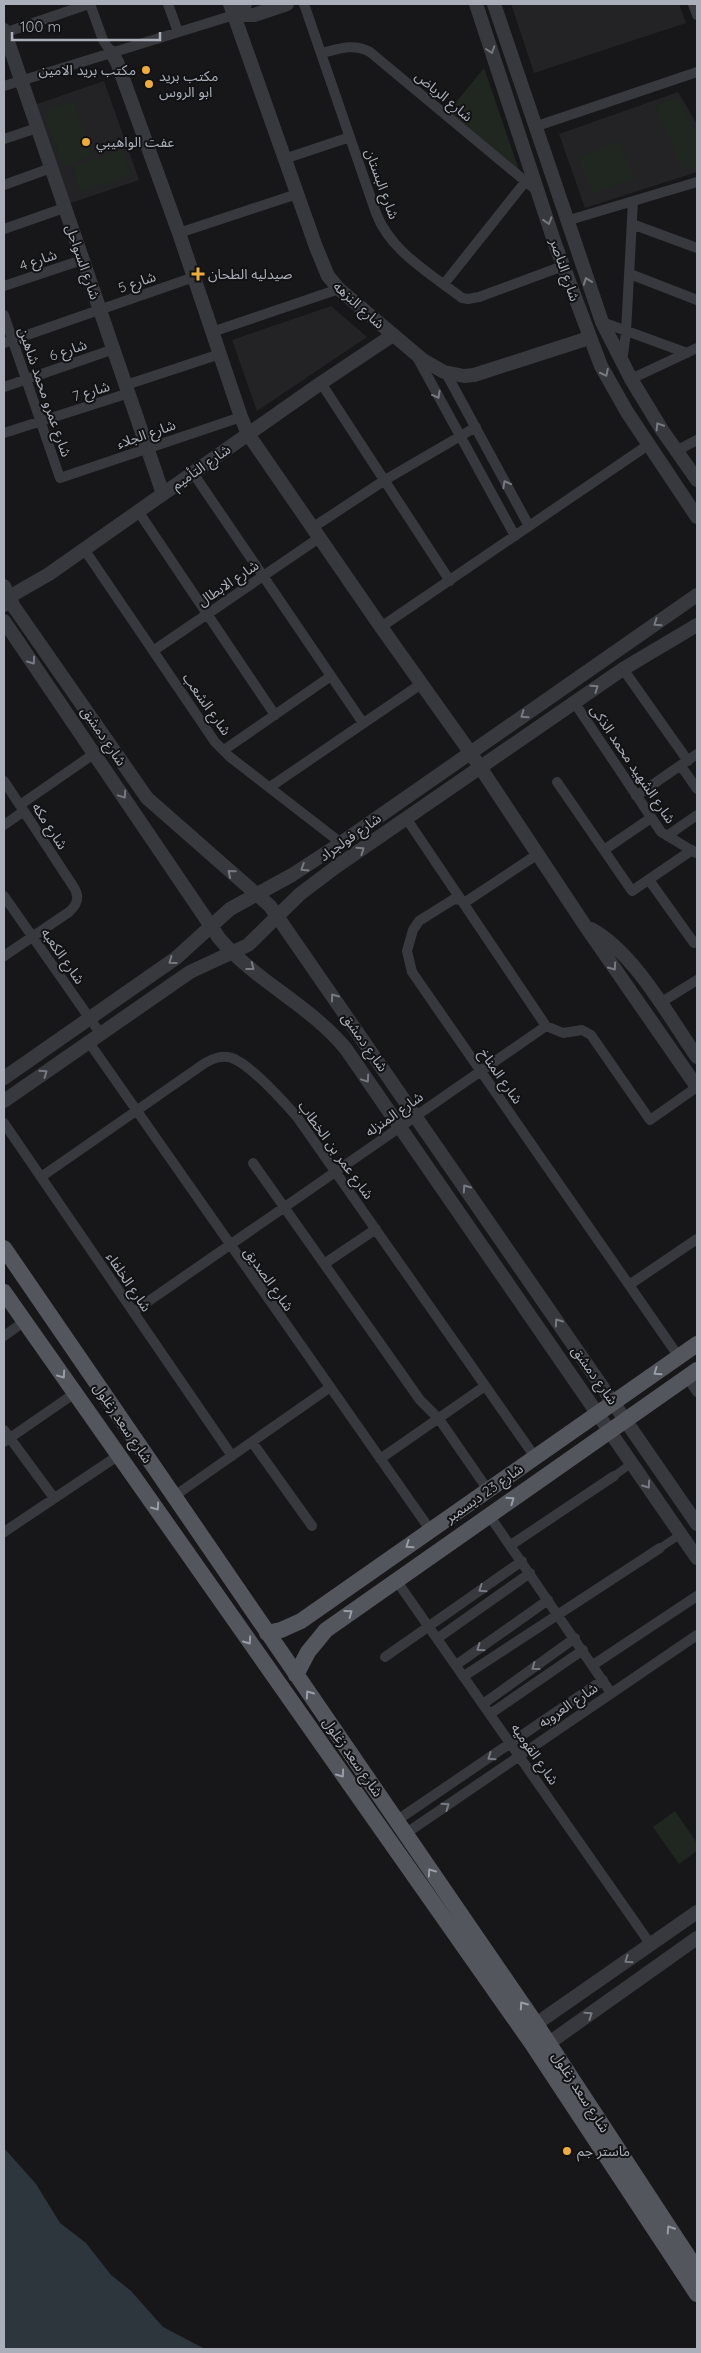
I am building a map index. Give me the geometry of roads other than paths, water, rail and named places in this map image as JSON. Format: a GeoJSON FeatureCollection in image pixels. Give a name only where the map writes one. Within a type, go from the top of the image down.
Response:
{"type":"FeatureCollection","features":[{"type":"Feature","properties":{"kind":"main road","name":"شارع سعد زغلول"},"geometry":{"type":"LineString","coordinates":[[4,1248],[401,1827],[444,1904],[533,2045],[697,2294]]}},
{"type":"Feature","properties":{"kind":"main road","name":"شارع سعد زغلول"},"geometry":{"type":"LineString","coordinates":[[4,1292],[331,1760],[536,2024],[650,2185],[697,2268]]}},
{"type":"Feature","properties":{"kind":"main road"},"geometry":{"type":"LineString","coordinates":[[47,1354],[67,1340]]}},
{"type":"Feature","properties":{"kind":"main road","name":"شارع 23 ديسمبر"},"geometry":{"type":"LineString","coordinates":[[267,1633],[295,1625],[697,1344]]}},
{"type":"Feature","properties":{"kind":"main road","name":"شارع 23 ديسمبر"},"geometry":{"type":"LineString","coordinates":[[296,1675],[308,1652],[326,1630],[692,1373]]}},
{"type":"Feature","properties":{"kind":"main road"},"geometry":{"type":"LineString","coordinates":[[312,1613],[316,1622],[326,1630]]}},
{"type":"Feature","properties":{"kind":"street"},"geometry":{"type":"LineString","coordinates":[[4,32],[90,4],[103,40],[117,62],[179,233],[248,434],[315,533],[470,752],[586,927],[697,1087],[650,1120],[590,1035],[582,1030],[563,1033],[546,1026],[406,818]]}},
{"type":"Feature","properties":{"kind":"street"},"geometry":{"type":"LineString","coordinates":[[168,4],[178,32]]}},
{"type":"Feature","properties":{"kind":"street"},"geometry":{"type":"LineString","coordinates":[[4,86],[178,32],[244,4]]}},
{"type":"Feature","properties":{"kind":"street"},"geometry":{"type":"LineString","coordinates":[[232,10],[254,15],[287,4]]}},
{"type":"Feature","properties":{"kind":"street","name":"شارع البستان"},"geometry":{"type":"LineString","coordinates":[[304,4],[376,213],[386,233],[398,247],[462,298],[473,299],[563,266]]}},
{"type":"Feature","properties":{"kind":"street","name":"شارع الناصر"},"geometry":{"type":"LineString","coordinates":[[476,4],[529,177],[540,193],[563,266],[601,366],[627,412],[697,517]]}},
{"type":"Feature","properties":{"kind":"street","name":"شارع الناصر"},"geometry":{"type":"LineString","coordinates":[[494,4],[537,126],[566,221],[602,322],[622,364],[643,399],[697,480]]}},
{"type":"Feature","properties":{"kind":"street"},"geometry":{"type":"LineString","coordinates":[[693,4],[697,15]]}},
{"type":"Feature","properties":{"kind":"street","name":"شارع النزهه"},"geometry":{"type":"LineString","coordinates":[[232,10],[323,267],[332,282],[339,289],[433,367],[446,373],[464,376],[474,375],[589,338]]}},
{"type":"Feature","properties":{"kind":"street","name":"شارع السواحل"},"geometry":{"type":"LineString","coordinates":[[4,32],[163,494]]}},
{"type":"Feature","properties":{"kind":"street","name":"شارع الرياض"},"geometry":{"type":"LineString","coordinates":[[322,53],[349,46],[370,52],[529,177]]}},
{"type":"Feature","properties":{"kind":"street"},"geometry":{"type":"LineString","coordinates":[[537,126],[697,72]]}},
{"type":"Feature","properties":{"kind":"street"},"geometry":{"type":"LineString","coordinates":[[4,138],[37,128]]}},
{"type":"Feature","properties":{"kind":"street"},"geometry":{"type":"LineString","coordinates":[[284,159],[350,137]]}},
{"type":"Feature","properties":{"kind":"street"},"geometry":{"type":"LineString","coordinates":[[4,185],[51,168]]}},
{"type":"Feature","properties":{"kind":"street"},"geometry":{"type":"LineString","coordinates":[[444,284],[529,177]]}},
{"type":"Feature","properties":{"kind":"street"},"geometry":{"type":"LineString","coordinates":[[566,221],[697,182]]}},
{"type":"Feature","properties":{"kind":"street"},"geometry":{"type":"LineString","coordinates":[[179,233],[297,194]]}},
{"type":"Feature","properties":{"kind":"street"},"geometry":{"type":"LineString","coordinates":[[622,364],[630,274],[633,201]]}},
{"type":"Feature","properties":{"kind":"street"},"geometry":{"type":"LineString","coordinates":[[4,229],[64,208]]}},
{"type":"Feature","properties":{"kind":"street"},"geometry":{"type":"LineString","coordinates":[[632,224],[697,248]]}},
{"type":"Feature","properties":{"kind":"street","name":"شارع 4"},"geometry":{"type":"LineString","coordinates":[[4,286],[82,260]]}},
{"type":"Feature","properties":{"kind":"street"},"geometry":{"type":"LineString","coordinates":[[630,274],[697,300]]}},
{"type":"Feature","properties":{"kind":"street","name":"شارع 5"},"geometry":{"type":"LineString","coordinates":[[8,341],[194,277]]}},
{"type":"Feature","properties":{"kind":"street"},"geometry":{"type":"LineString","coordinates":[[212,332],[339,289]]}},
{"type":"Feature","properties":{"kind":"street","name":"شارع عمرو محمد شاهين"},"geometry":{"type":"LineString","coordinates":[[4,315],[8,341],[26,380],[60,478]]}},
{"type":"Feature","properties":{"kind":"street"},"geometry":{"type":"LineString","coordinates":[[602,322],[687,353]]}},
{"type":"Feature","properties":{"kind":"street","name":"شارع التأميم"},"geometry":{"type":"LineString","coordinates":[[5,596],[49,574],[321,383],[393,335]]}},
{"type":"Feature","properties":{"kind":"street"},"geometry":{"type":"LineString","coordinates":[[631,379],[697,348]]}},
{"type":"Feature","properties":{"kind":"street","name":"شارع 6"},"geometry":{"type":"LineString","coordinates":[[4,387],[114,349]]}},
{"type":"Feature","properties":{"kind":"street"},"geometry":{"type":"LineString","coordinates":[[414,352],[515,536]]}},
{"type":"Feature","properties":{"kind":"street","name":"شارع 7"},"geometry":{"type":"LineString","coordinates":[[4,433],[220,354]]}},
{"type":"Feature","properties":{"kind":"street"},"geometry":{"type":"LineString","coordinates":[[446,373],[529,526]]}},
{"type":"Feature","properties":{"kind":"street"},"geometry":{"type":"LineString","coordinates":[[321,383],[450,581]]}},
{"type":"Feature","properties":{"kind":"street"},"geometry":{"type":"LineString","coordinates":[[627,412],[638,409],[643,399]]}},
{"type":"Feature","properties":{"kind":"street","name":"شارع الجلاء"},"geometry":{"type":"LineString","coordinates":[[60,478],[241,417]]}},
{"type":"Feature","properties":{"kind":"street","name":"شارع الابطال"},"geometry":{"type":"LineString","coordinates":[[153,651],[263,576],[315,533],[385,480],[476,427]]}},
{"type":"Feature","properties":{"kind":"street"},"geometry":{"type":"LineString","coordinates":[[676,451],[697,440]]}},
{"type":"Feature","properties":{"kind":"street"},"geometry":{"type":"LineString","coordinates":[[381,627],[648,445]]}},
{"type":"Feature","properties":{"kind":"street"},"geometry":{"type":"LineString","coordinates":[[193,473],[363,723]]}},
{"type":"Feature","properties":{"kind":"street"},"geometry":{"type":"LineString","coordinates":[[138,511],[275,715]]}},
{"type":"Feature","properties":{"kind":"street","name":"شارع الشعب"},"geometry":{"type":"LineString","coordinates":[[84,549],[216,742],[341,844]]}},
{"type":"Feature","properties":{"kind":"street","name":"شارع فولجراد"},"geometry":{"type":"LineString","coordinates":[[4,1078],[172,961],[230,909],[292,875],[341,844],[697,595]]}},
{"type":"Feature","properties":{"kind":"street","name":"شارع دمشق"},"geometry":{"type":"LineString","coordinates":[[5,596],[66,680],[147,798],[181,830],[257,894],[278,918],[697,1524]]}},
{"type":"Feature","properties":{"kind":"street","name":"شارع دمشق"},"geometry":{"type":"LineString","coordinates":[[4,621],[211,925],[234,953],[337,1038],[697,1558]]}},
{"type":"Feature","properties":{"kind":"street","name":"شارع فولجراد"},"geometry":{"type":"LineString","coordinates":[[4,1101],[190,972],[234,953],[252,942],[312,885],[406,818],[623,669],[697,625]]}},
{"type":"Feature","properties":{"kind":"street"},"geometry":{"type":"LineString","coordinates":[[623,669],[684,763],[697,789]]}},
{"type":"Feature","properties":{"kind":"street"},"geometry":{"type":"LineString","coordinates":[[224,750],[331,676]]}},
{"type":"Feature","properties":{"kind":"street"},"geometry":{"type":"LineString","coordinates":[[52,690],[66,680]]}},
{"type":"Feature","properties":{"kind":"street"},"geometry":{"type":"LineString","coordinates":[[270,787],[421,684]]}},
{"type":"Feature","properties":{"kind":"street","name":"شارع الشهيد محمد الذكى"},"geometry":{"type":"LineString","coordinates":[[574,702],[661,832],[695,852]]}},
{"type":"Feature","properties":{"kind":"street"},"geometry":{"type":"LineString","coordinates":[[4,825],[22,808],[95,753]]}},
{"type":"Feature","properties":{"kind":"street"},"geometry":{"type":"LineString","coordinates":[[636,796],[697,754]]}},
{"type":"Feature","properties":{"kind":"street","name":"شارع مكه"},"geometry":{"type":"LineString","coordinates":[[4,781],[73,886],[78,898],[74,908],[32,937]]}},
{"type":"Feature","properties":{"kind":"street"},"geometry":{"type":"LineString","coordinates":[[557,782],[632,891],[695,852]]}},
{"type":"Feature","properties":{"kind":"street"},"geometry":{"type":"LineString","coordinates":[[667,836],[697,815]]}},
{"type":"Feature","properties":{"kind":"street"},"geometry":{"type":"LineString","coordinates":[[604,850],[651,818]]}},
{"type":"Feature","properties":{"kind":"street","name":"شارع المناخ"},"geometry":{"type":"LineString","coordinates":[[538,854],[467,901],[454,899],[416,925],[408,940],[408,962],[412,972],[679,1357]]}},
{"type":"Feature","properties":{"kind":"street"},"geometry":{"type":"LineString","coordinates":[[649,880],[694,943]]}},
{"type":"Feature","properties":{"kind":"street","name":"شارع الكعبه"},"geometry":{"type":"LineString","coordinates":[[4,896],[100,1033]]}},
{"type":"Feature","properties":{"kind":"street"},"geometry":{"type":"LineString","coordinates":[[586,927],[612,944],[629,961],[697,1057]]}},
{"type":"Feature","properties":{"kind":"street"},"geometry":{"type":"LineString","coordinates":[[4,956],[32,937]]}},
{"type":"Feature","properties":{"kind":"street"},"geometry":{"type":"LineString","coordinates":[[660,1003],[697,980]]}},
{"type":"Feature","properties":{"kind":"street","name":"شارع المنزله"},"geometry":{"type":"LineString","coordinates":[[133,1312],[546,1026]]}},
{"type":"Feature","properties":{"kind":"street","name":"شارع الصديق"},"geometry":{"type":"LineString","coordinates":[[88,1042],[430,1531]]}},
{"type":"Feature","properties":{"kind":"street","name":"شارع عمر بن الخطاب"},"geometry":{"type":"LineString","coordinates":[[41,1177],[214,1058],[232,1058],[255,1075],[284,1102],[376,1229],[535,1457]]}},
{"type":"Feature","properties":{"kind":"street","name":"شارع الخلفاء"},"geometry":{"type":"LineString","coordinates":[[4,1123],[232,1456]]}},
{"type":"Feature","properties":{"kind":"street"},"geometry":{"type":"LineString","coordinates":[[253,1163],[420,1400],[438,1419],[488,1490]]}},
{"type":"Feature","properties":{"kind":"street"},"geometry":{"type":"LineString","coordinates":[[324,1264],[376,1229]]}},
{"type":"Feature","properties":{"kind":"street"},"geometry":{"type":"LineString","coordinates":[[629,1285],[697,1239]]}},
{"type":"Feature","properties":{"kind":"street"},"geometry":{"type":"LineString","coordinates":[[4,1336],[25,1322]]}},
{"type":"Feature","properties":{"kind":"street"},"geometry":{"type":"LineString","coordinates":[[692,1373],[697,1392]]}},
{"type":"Feature","properties":{"kind":"street"},"geometry":{"type":"LineString","coordinates":[[380,1459],[485,1386]]}},
{"type":"Feature","properties":{"kind":"street"},"geometry":{"type":"LineString","coordinates":[[173,1497],[329,1388]]}},
{"type":"Feature","properties":{"kind":"street"},"geometry":{"type":"LineString","coordinates":[[54,1498],[6,1437],[75,1393]]}},
{"type":"Feature","properties":{"kind":"street"},"geometry":{"type":"LineString","coordinates":[[252,1442],[312,1526]]}},
{"type":"Feature","properties":{"kind":"street"},"geometry":{"type":"LineString","coordinates":[[4,1532],[119,1455]]}},
{"type":"Feature","properties":{"kind":"street"},"geometry":{"type":"LineString","coordinates":[[511,1545],[632,1463]]}},
{"type":"Feature","properties":{"kind":"street"},"geometry":{"type":"LineString","coordinates":[[489,1516],[511,1545],[611,1693]]}},
{"type":"Feature","properties":{"kind":"street"},"geometry":{"type":"LineString","coordinates":[[464,1676],[681,1534]]}},
{"type":"Feature","properties":{"kind":"street"},"geometry":{"type":"LineString","coordinates":[[385,1657],[522,1561]]}},
{"type":"Feature","properties":{"kind":"street"},"geometry":{"type":"LineString","coordinates":[[438,1638],[530,1573]]}},
{"type":"Feature","properties":{"kind":"street","name":"شارع القوميه"},"geometry":{"type":"LineString","coordinates":[[396,1580],[430,1626],[651,1945]]}},
{"type":"Feature","properties":{"kind":"street"},"geometry":{"type":"LineString","coordinates":[[593,1665],[697,1596]]}},
{"type":"Feature","properties":{"kind":"street"},"geometry":{"type":"LineString","coordinates":[[456,1665],[548,1600]]}},
{"type":"Feature","properties":{"kind":"street","name":"شارع العروبه"},"geometry":{"type":"LineString","coordinates":[[401,1827],[518,1755],[697,1635]]}},
{"type":"Feature","properties":{"kind":"street"},"geometry":{"type":"LineString","coordinates":[[483,1704],[575,1638]]}},
{"type":"Feature","properties":{"kind":"street"},"geometry":{"type":"LineString","coordinates":[[490,1714],[583,1650]]}},
{"type":"Feature","properties":{"kind":"street"},"geometry":{"type":"LineString","coordinates":[[401,1827],[510,1743],[603,1680]]}},
{"type":"Feature","properties":{"kind":"street"},"geometry":{"type":"LineString","coordinates":[[536,2024],[697,1912]]}},
{"type":"Feature","properties":{"kind":"street"},"geometry":{"type":"LineString","coordinates":[[549,2043],[697,1938]]}},
{"type":"Feature","properties":{"kind":"place","name":"مكتب بريد الامين"},"geometry":{"type":"Point","coordinates":[146,70]}},
{"type":"Feature","properties":{"kind":"place","name":"مكتب بريد ابو الروس"},"geometry":{"type":"Point","coordinates":[149,84]}},
{"type":"Feature","properties":{"kind":"place","name":"عفت الواهيبي"},"geometry":{"type":"Point","coordinates":[86,142]}},
{"type":"Feature","properties":{"kind":"place","name":"صيدليه الطحان"},"geometry":{"type":"Point","coordinates":[198,274]}},
{"type":"Feature","properties":{"kind":"place","name":"ماستر جم"},"geometry":{"type":"Point","coordinates":[567,2151]}}]}
